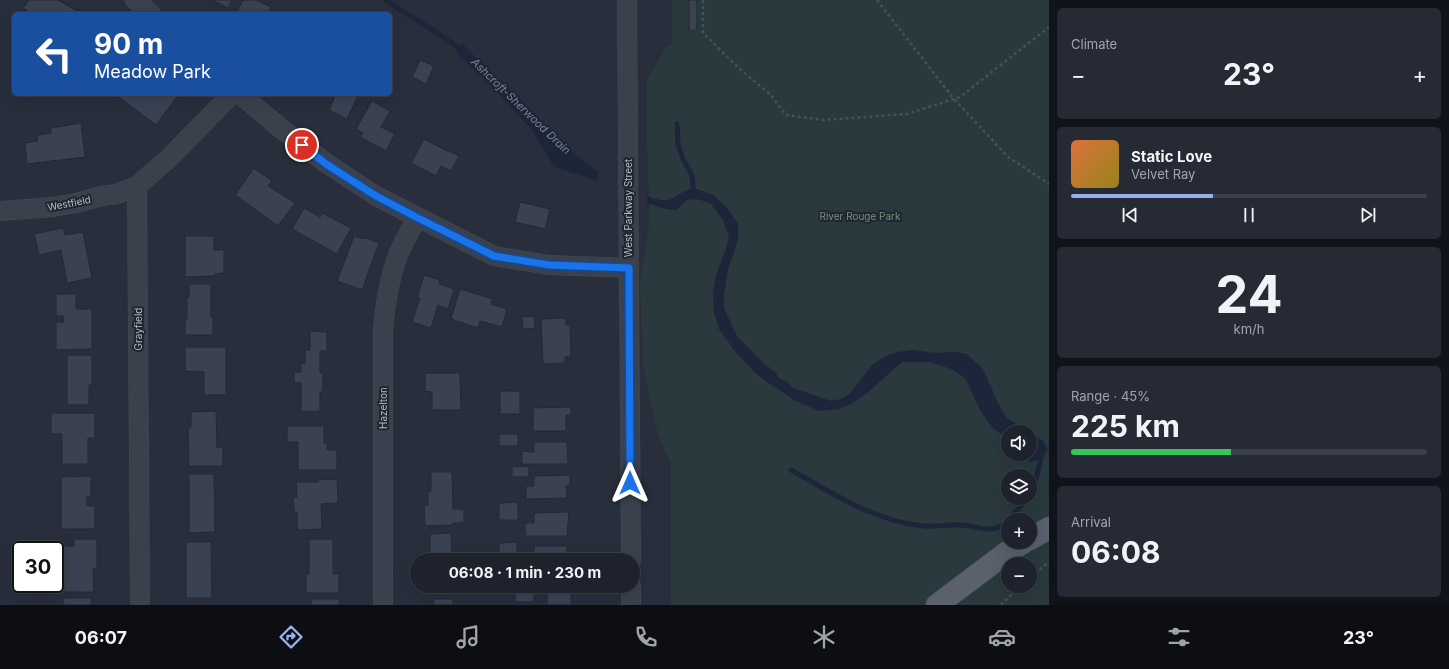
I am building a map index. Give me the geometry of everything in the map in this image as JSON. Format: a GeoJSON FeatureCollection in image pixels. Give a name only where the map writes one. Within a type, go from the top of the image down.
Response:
{"type":"FeatureCollection","features":[{"type":"Feature","properties":{"kind":"main road"},"geometry":{"type":"LineString","coordinates":[[1037,535],[1049,528]]}},
{"type":"Feature","properties":{"kind":"main road"},"geometry":{"type":"LineString","coordinates":[[937,605],[1013,549]]}},
{"type":"Feature","properties":{"kind":"street"},"geometry":{"type":"LineString","coordinates":[[135,0],[148,12]]}},
{"type":"Feature","properties":{"kind":"street","name":"West Parkway Street"},"geometry":{"type":"LineString","coordinates":[[627,0],[631,553]]}},
{"type":"Feature","properties":{"kind":"street"},"geometry":{"type":"LineString","coordinates":[[137,186],[168,159],[230,96]]}},
{"type":"Feature","properties":{"kind":"street"},"geometry":{"type":"LineString","coordinates":[[242,96],[326,164],[376,196],[494,256],[549,265],[629,268]]}},
{"type":"Feature","properties":{"kind":"street","name":"Westfield"},"geometry":{"type":"LineString","coordinates":[[0,211],[53,207],[76,203],[102,196],[117,194],[137,186]]}},
{"type":"Feature","properties":{"kind":"street","name":"Grayfield"},"geometry":{"type":"LineString","coordinates":[[137,186],[140,605]]}},
{"type":"Feature","properties":{"kind":"street","name":"Hazelton"},"geometry":{"type":"LineString","coordinates":[[383,605],[383,328],[386,296],[393,271],[402,246],[418,218]]}},
{"type":"Feature","properties":{"kind":"street"},"geometry":{"type":"LineString","coordinates":[[631,593],[631,605]]}},
{"type":"Feature","properties":{"kind":"path"},"geometry":{"type":"LineString","coordinates":[[703,0],[703,33],[742,71],[770,94],[786,115],[824,120],[907,114],[960,97],[1049,27]]}},
{"type":"Feature","properties":{"kind":"path"},"geometry":{"type":"LineString","coordinates":[[878,0],[954,99],[1008,157],[1049,184]]}},
{"type":"Feature","properties":{"kind":"path"},"geometry":{"type":"LineString","coordinates":[[1037,571],[1049,562]]}},
{"type":"Feature","properties":{"kind":"path"},"geometry":{"type":"LineString","coordinates":[[1001,605],[1013,593]]}},
{"type":"Feature","properties":{"kind":"green space","name":"River Rouge Park"},"geometry":{"type":"Polygon","coordinates":[[[672,0],[1049,0],[1049,605],[671,605],[671,463],[658,436],[643,365],[640,283],[650,218],[647,148],[647,79],[667,46],[672,46],[672,0]]]}},
{"type":"Feature","properties":{"kind":"water"},"geometry":{"type":"Polygon","coordinates":[[[463,44],[563,143],[599,172],[598,181],[554,167],[532,130],[501,96],[456,52],[463,44]]]}},
{"type":"Feature","properties":{"kind":"water"},"geometry":{"type":"Polygon","coordinates":[[[689,189],[697,189],[715,196],[728,209],[738,224],[738,240],[728,269],[724,295],[724,309],[737,336],[762,362],[775,372],[780,379],[788,382],[793,388],[831,401],[841,399],[850,393],[873,364],[886,356],[897,352],[913,350],[934,353],[956,352],[967,354],[983,369],[998,403],[1007,418],[1018,425],[1001,425],[1001,434],[992,428],[980,410],[965,378],[951,369],[930,362],[902,362],[867,393],[851,404],[839,409],[819,411],[796,401],[767,382],[754,372],[734,350],[719,329],[714,312],[713,293],[716,275],[729,238],[723,220],[711,204],[701,200],[687,200],[676,210],[666,209],[647,203],[647,196],[661,200],[670,200],[689,189]]]}},
{"type":"Feature","properties":{"kind":"water"},"geometry":{"type":"Polygon","coordinates":[[[1037,437],[1043,441],[1048,450],[1041,459],[1037,460],[1037,437]]]}},
{"type":"Feature","properties":{"kind":"building"},"geometry":{"type":"Polygon","coordinates":[[[29,0],[58,0],[79,12],[30,12],[23,8],[29,0]]]}},
{"type":"Feature","properties":{"kind":"building"},"geometry":{"type":"Polygon","coordinates":[[[212,0],[232,0],[228,8],[212,0]]]}},
{"type":"Feature","properties":{"kind":"building"},"geometry":{"type":"Polygon","coordinates":[[[243,0],[256,0],[271,7],[268,12],[237,12],[243,0]]]}},
{"type":"Feature","properties":{"kind":"building"},"geometry":{"type":"Polygon","coordinates":[[[689,0],[697,0],[697,28],[693,31],[690,31],[689,28],[689,0]]]}},
{"type":"Feature","properties":{"kind":"building"},"geometry":{"type":"Polygon","coordinates":[[[420,60],[434,66],[426,84],[412,77],[420,60]]]}},
{"type":"Feature","properties":{"kind":"building"},"geometry":{"type":"Polygon","coordinates":[[[117,96],[178,96],[156,125],[117,96]]]}},
{"type":"Feature","properties":{"kind":"building"},"geometry":{"type":"Polygon","coordinates":[[[335,96],[358,96],[347,119],[329,110],[335,96]]]}},
{"type":"Feature","properties":{"kind":"building"},"geometry":{"type":"Polygon","coordinates":[[[372,101],[390,111],[381,127],[395,134],[386,151],[360,137],[363,133],[356,129],[372,101]]]}},
{"type":"Feature","properties":{"kind":"building"},"geometry":{"type":"Polygon","coordinates":[[[81,123],[85,157],[27,164],[25,143],[38,141],[37,135],[51,133],[51,128],[81,123]]]}},
{"type":"Feature","properties":{"kind":"building"},"geometry":{"type":"Polygon","coordinates":[[[424,139],[459,156],[451,171],[441,166],[436,176],[411,163],[424,139]]]}},
{"type":"Feature","properties":{"kind":"building"},"geometry":{"type":"Polygon","coordinates":[[[254,168],[272,181],[268,186],[295,203],[278,226],[235,195],[254,168]]]}},
{"type":"Feature","properties":{"kind":"building"},"geometry":{"type":"Polygon","coordinates":[[[520,202],[550,209],[545,229],[515,222],[520,202]]]}},
{"type":"Feature","properties":{"kind":"building"},"geometry":{"type":"Polygon","coordinates":[[[304,208],[320,217],[322,213],[351,228],[337,254],[292,229],[304,208]]]}},
{"type":"Feature","properties":{"kind":"building"},"geometry":{"type":"Polygon","coordinates":[[[63,228],[65,235],[83,232],[92,278],[67,283],[61,250],[39,255],[34,234],[63,228]]]}},
{"type":"Feature","properties":{"kind":"building"},"geometry":{"type":"Polygon","coordinates":[[[185,236],[214,236],[214,250],[224,250],[224,273],[215,274],[214,276],[185,277],[185,236]]]}},
{"type":"Feature","properties":{"kind":"building"},"geometry":{"type":"Polygon","coordinates":[[[354,236],[363,239],[363,237],[379,243],[362,290],[337,281],[354,236]]]}},
{"type":"Feature","properties":{"kind":"building"},"geometry":{"type":"Polygon","coordinates":[[[424,275],[440,280],[439,284],[454,289],[448,309],[438,305],[431,328],[412,322],[420,298],[417,298],[424,275]]]}},
{"type":"Feature","properties":{"kind":"building"},"geometry":{"type":"Polygon","coordinates":[[[189,284],[211,284],[211,317],[213,317],[213,335],[185,335],[189,284]]]}},
{"type":"Feature","properties":{"kind":"building"},"geometry":{"type":"Polygon","coordinates":[[[460,289],[493,299],[491,304],[507,309],[502,327],[480,321],[478,328],[451,319],[460,289]]]}},
{"type":"Feature","properties":{"kind":"building"},"geometry":{"type":"Polygon","coordinates":[[[56,294],[76,294],[76,309],[92,309],[92,349],[56,350],[56,322],[64,322],[63,316],[56,316],[56,294]]]}},
{"type":"Feature","properties":{"kind":"building"},"geometry":{"type":"Polygon","coordinates":[[[534,316],[535,328],[523,329],[522,317],[534,316]]]}},
{"type":"Feature","properties":{"kind":"building"},"geometry":{"type":"Polygon","coordinates":[[[566,318],[566,325],[570,325],[571,356],[565,357],[565,363],[543,364],[541,319],[566,318]]]}},
{"type":"Feature","properties":{"kind":"building"},"geometry":{"type":"Polygon","coordinates":[[[310,331],[327,332],[327,351],[320,351],[320,373],[323,373],[323,392],[320,392],[320,411],[301,412],[301,383],[294,383],[294,372],[301,372],[301,363],[305,364],[305,350],[310,350],[310,331]]]}},
{"type":"Feature","properties":{"kind":"building"},"geometry":{"type":"Polygon","coordinates":[[[185,347],[226,347],[226,395],[204,395],[204,372],[185,371],[185,347]]]}},
{"type":"Feature","properties":{"kind":"building"},"geometry":{"type":"Polygon","coordinates":[[[67,355],[92,355],[92,385],[89,385],[89,405],[67,405],[67,355]]]}},
{"type":"Feature","properties":{"kind":"building"},"geometry":{"type":"Polygon","coordinates":[[[425,373],[460,373],[461,410],[432,410],[432,392],[425,391],[425,373]]]}},
{"type":"Feature","properties":{"kind":"building"},"geometry":{"type":"Polygon","coordinates":[[[500,391],[520,391],[520,414],[500,414],[500,391]]]}},
{"type":"Feature","properties":{"kind":"building"},"geometry":{"type":"Polygon","coordinates":[[[571,407],[571,415],[566,415],[566,431],[533,431],[533,408],[571,407]]]}},
{"type":"Feature","properties":{"kind":"building"},"geometry":{"type":"Polygon","coordinates":[[[216,411],[217,448],[223,447],[223,466],[189,466],[188,428],[191,428],[191,412],[216,411]]]}},
{"type":"Feature","properties":{"kind":"building"},"geometry":{"type":"Polygon","coordinates":[[[51,413],[95,413],[95,438],[88,438],[88,464],[62,464],[62,434],[51,434],[51,413]]]}},
{"type":"Feature","properties":{"kind":"building"},"geometry":{"type":"Polygon","coordinates":[[[287,426],[324,426],[324,443],[327,443],[327,450],[337,450],[337,470],[298,470],[298,442],[287,442],[287,426]]]}},
{"type":"Feature","properties":{"kind":"building"},"geometry":{"type":"Polygon","coordinates":[[[499,434],[518,434],[518,446],[499,446],[499,434]]]}},
{"type":"Feature","properties":{"kind":"building"},"geometry":{"type":"Polygon","coordinates":[[[534,442],[567,442],[568,464],[522,464],[522,451],[534,452],[534,442]]]}},
{"type":"Feature","properties":{"kind":"building"},"geometry":{"type":"Polygon","coordinates":[[[529,466],[529,477],[512,477],[512,467],[529,466]]]}},
{"type":"Feature","properties":{"kind":"building"},"geometry":{"type":"Polygon","coordinates":[[[431,472],[452,472],[453,509],[464,509],[464,523],[425,526],[424,505],[428,505],[428,491],[431,491],[431,472]]]}},
{"type":"Feature","properties":{"kind":"building"},"geometry":{"type":"Polygon","coordinates":[[[189,474],[214,474],[215,532],[189,533],[189,474]]]}},
{"type":"Feature","properties":{"kind":"building"},"geometry":{"type":"Polygon","coordinates":[[[570,475],[570,485],[566,486],[567,498],[526,499],[526,486],[534,486],[534,476],[570,475]]]}},
{"type":"Feature","properties":{"kind":"building"},"geometry":{"type":"Polygon","coordinates":[[[91,476],[91,497],[87,497],[87,506],[95,506],[95,529],[61,529],[61,477],[91,476]]]}},
{"type":"Feature","properties":{"kind":"building"},"geometry":{"type":"Polygon","coordinates":[[[337,479],[338,503],[321,504],[322,529],[297,530],[297,512],[294,512],[293,497],[297,497],[296,482],[318,482],[318,480],[337,479]]]}},
{"type":"Feature","properties":{"kind":"building"},"geometry":{"type":"Polygon","coordinates":[[[518,502],[518,520],[499,520],[499,503],[518,502]]]}},
{"type":"Feature","properties":{"kind":"building"},"geometry":{"type":"Polygon","coordinates":[[[569,512],[567,536],[525,536],[525,523],[534,523],[534,513],[569,512]]]}},
{"type":"Feature","properties":{"kind":"building"},"geometry":{"type":"Polygon","coordinates":[[[451,533],[452,553],[430,553],[430,534],[451,533]]]}},
{"type":"Feature","properties":{"kind":"building"},"geometry":{"type":"Polygon","coordinates":[[[74,539],[97,539],[97,569],[93,569],[94,592],[64,592],[64,546],[74,546],[74,539]]]}},
{"type":"Feature","properties":{"kind":"building"},"geometry":{"type":"Polygon","coordinates":[[[309,539],[333,539],[333,574],[339,574],[339,593],[306,593],[306,574],[309,574],[309,539]]]}},
{"type":"Feature","properties":{"kind":"building"},"geometry":{"type":"Polygon","coordinates":[[[186,542],[211,542],[212,598],[186,598],[186,542]]]}},
{"type":"Feature","properties":{"kind":"building"},"geometry":{"type":"Polygon","coordinates":[[[517,542],[517,553],[499,553],[499,543],[517,542]]]}},
{"type":"Feature","properties":{"kind":"building"},"geometry":{"type":"Polygon","coordinates":[[[534,546],[567,546],[567,553],[534,553],[534,546]]]}},
{"type":"Feature","properties":{"kind":"building"},"geometry":{"type":"Polygon","coordinates":[[[515,593],[534,593],[534,602],[515,602],[515,593]]]}},
{"type":"Feature","properties":{"kind":"building"},"geometry":{"type":"Polygon","coordinates":[[[547,593],[571,593],[571,605],[547,605],[547,593]]]}},
{"type":"Feature","properties":{"kind":"building"},"geometry":{"type":"Polygon","coordinates":[[[63,598],[91,598],[91,605],[63,605],[63,598]]]}},
{"type":"Feature","properties":{"kind":"building"},"geometry":{"type":"Polygon","coordinates":[[[311,599],[339,599],[339,605],[311,605],[311,599]]]}},
{"type":"Feature","properties":{"kind":"building"},"geometry":{"type":"Polygon","coordinates":[[[433,599],[453,599],[453,605],[434,605],[433,599]]]}},
{"type":"Feature","properties":{"kind":"waterway","name":"Ashcroft-Sherwood Drain"},"geometry":{"type":"LineString","coordinates":[[386,0],[463,51]]}},
{"type":"Feature","properties":{"kind":"waterway"},"geometry":{"type":"LineString","coordinates":[[677,124],[678,144],[683,159],[692,175],[694,195]]}},
{"type":"Feature","properties":{"kind":"waterway"},"geometry":{"type":"LineString","coordinates":[[1037,475],[1042,453]]}},
{"type":"Feature","properties":{"kind":"waterway"},"geometry":{"type":"LineString","coordinates":[[791,470],[855,506],[889,519],[925,526],[966,525],[984,529],[993,529],[1001,526],[1021,505]]}},
{"type":"Feature","properties":{"kind":"route"},"geometry":{"type":"LineString","coordinates":[[302,145],[326,164],[376,196],[494,256],[549,265],[629,268],[630,483]]}}]}
